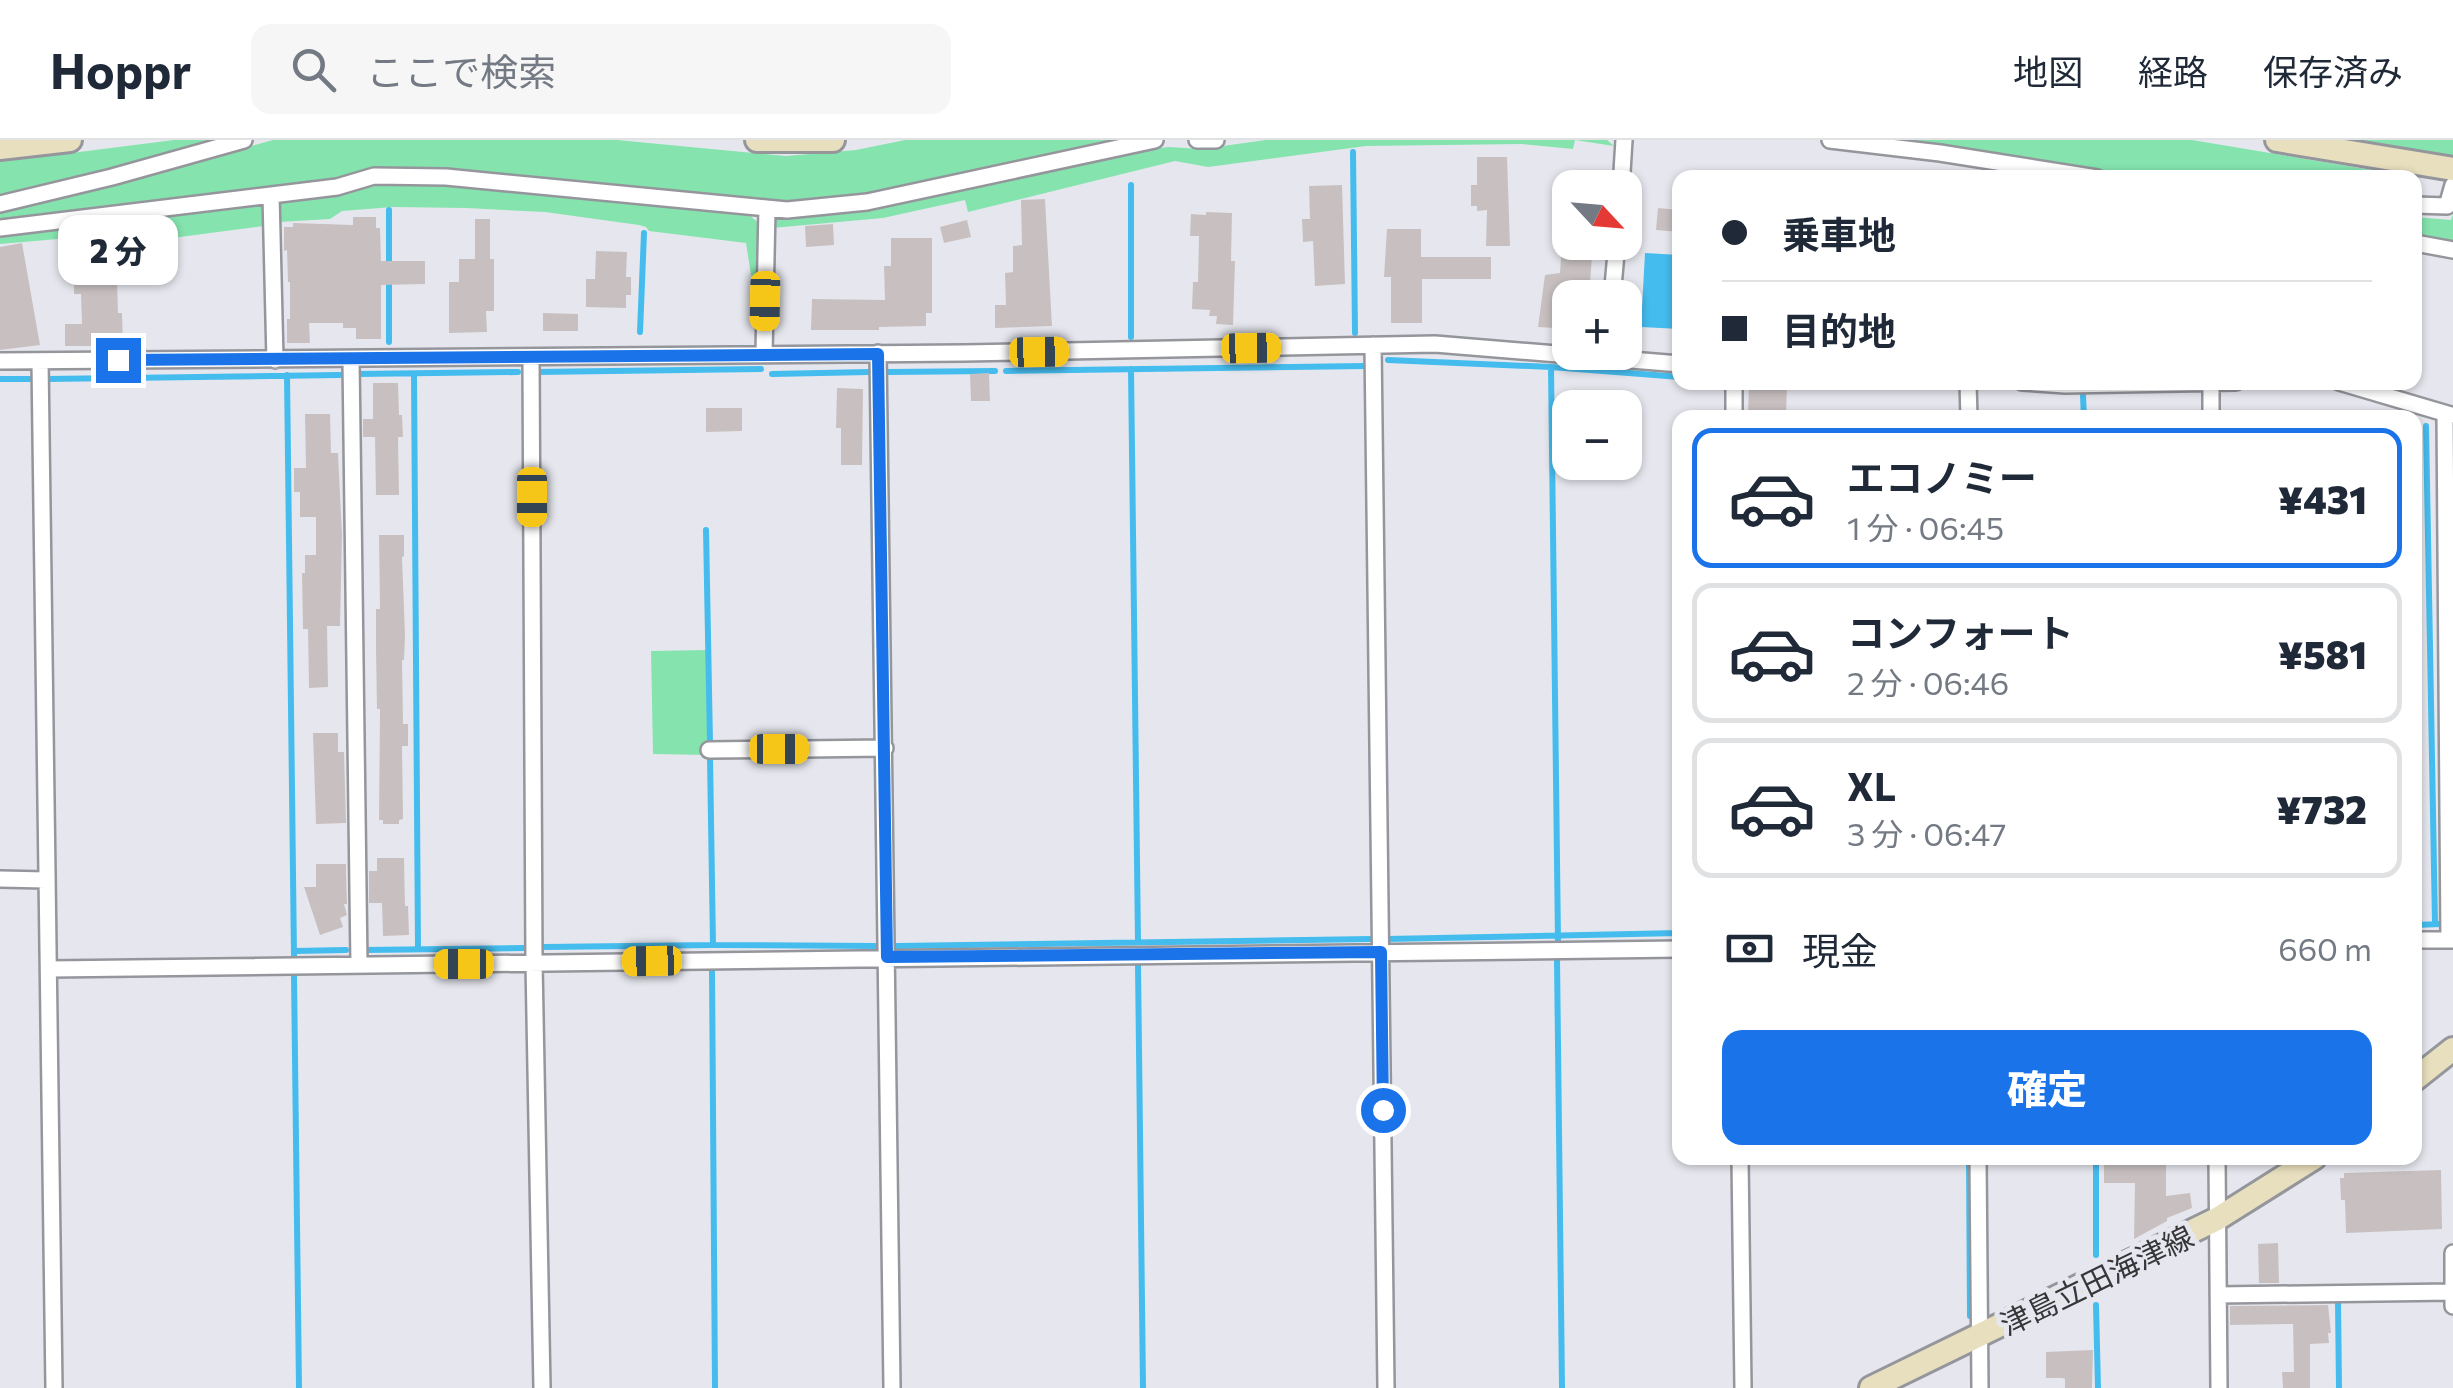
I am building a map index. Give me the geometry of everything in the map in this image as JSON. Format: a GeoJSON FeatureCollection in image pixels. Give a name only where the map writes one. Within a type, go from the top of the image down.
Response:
{"type":"FeatureCollection","features":[{"type":"Feature","properties":{"kind":"main road"},"geometry":{"type":"LineString","coordinates":[[0,148],[70,140]]}},
{"type":"Feature","properties":{"kind":"main road"},"geometry":{"type":"LineString","coordinates":[[757,140],[833,140]]}},
{"type":"Feature","properties":{"kind":"main road"},"geometry":{"type":"LineString","coordinates":[[2277,140],[2453,169]]}},
{"type":"Feature","properties":{"kind":"main road"},"geometry":{"type":"LineString","coordinates":[[2422,1073],[2453,1049]]}},
{"type":"Feature","properties":{"kind":"main road","name":"津島立田海津線"},"geometry":{"type":"LineString","coordinates":[[1870,1388],[2217,1219],[2303,1165]]}},
{"type":"Feature","properties":{"kind":"street"},"geometry":{"type":"LineString","coordinates":[[0,204],[244,140]]}},
{"type":"Feature","properties":{"kind":"street"},"geometry":{"type":"LineString","coordinates":[[0,228],[337,188],[374,176],[446,177],[787,210],[867,202],[1156,140]]}},
{"type":"Feature","properties":{"kind":"street"},"geometry":{"type":"LineString","coordinates":[[1197,140],[1216,140]]}},
{"type":"Feature","properties":{"kind":"street"},"geometry":{"type":"LineString","coordinates":[[1622,170],[1624,140]]}},
{"type":"Feature","properties":{"kind":"street"},"geometry":{"type":"LineString","coordinates":[[1830,140],[1940,152],[2049,170]]}},
{"type":"Feature","properties":{"kind":"street"},"geometry":{"type":"LineString","coordinates":[[2422,205],[2447,206],[2453,184]]}},
{"type":"Feature","properties":{"kind":"street"},"geometry":{"type":"LineString","coordinates":[[271,195],[275,360]]}},
{"type":"Feature","properties":{"kind":"street"},"geometry":{"type":"LineString","coordinates":[[764,354],[767,208]]}},
{"type":"Feature","properties":{"kind":"street"},"geometry":{"type":"LineString","coordinates":[[2422,244],[2453,250]]}},
{"type":"Feature","properties":{"kind":"street"},"geometry":{"type":"LineString","coordinates":[[0,361],[878,354],[1435,344],[1552,351]]}},
{"type":"Feature","properties":{"kind":"street"},"geometry":{"type":"LineString","coordinates":[[1373,345],[1386,1388]]}},
{"type":"Feature","properties":{"kind":"street"},"geometry":{"type":"LineString","coordinates":[[878,354],[892,1388]]}},
{"type":"Feature","properties":{"kind":"street"},"geometry":{"type":"LineString","coordinates":[[531,357],[534,963],[542,1388]]}},
{"type":"Feature","properties":{"kind":"street"},"geometry":{"type":"LineString","coordinates":[[1642,359],[1672,363]]}},
{"type":"Feature","properties":{"kind":"street"},"geometry":{"type":"LineString","coordinates":[[350,360],[359,966]]}},
{"type":"Feature","properties":{"kind":"street"},"geometry":{"type":"LineString","coordinates":[[40,361],[54,1388]]}},
{"type":"Feature","properties":{"kind":"street"},"geometry":{"type":"LineString","coordinates":[[2366,390],[2449,415],[2451,940],[2422,940]]}},
{"type":"Feature","properties":{"kind":"street"},"geometry":{"type":"LineString","coordinates":[[709,750],[885,748]]}},
{"type":"Feature","properties":{"kind":"street"},"geometry":{"type":"LineString","coordinates":[[0,880],[46,880]]}},
{"type":"Feature","properties":{"kind":"street"},"geometry":{"type":"LineString","coordinates":[[50,969],[1672,949]]}},
{"type":"Feature","properties":{"kind":"street"},"geometry":{"type":"LineString","coordinates":[[1740,1165],[1743,1388]]}},
{"type":"Feature","properties":{"kind":"street"},"geometry":{"type":"LineString","coordinates":[[1978,1165],[1980,1388]]}},
{"type":"Feature","properties":{"kind":"street"},"geometry":{"type":"LineString","coordinates":[[2217,1165],[2218,1388]]}},
{"type":"Feature","properties":{"kind":"street"},"geometry":{"type":"LineString","coordinates":[[2453,1253],[2453,1306]]}},
{"type":"Feature","properties":{"kind":"street"},"geometry":{"type":"LineString","coordinates":[[2218,1296],[2453,1292]]}},
{"type":"Feature","properties":{"kind":"green space"},"geometry":{"type":"Polygon","coordinates":[[[174,140],[227,140],[0,198],[0,162],[174,140]]]}},
{"type":"Feature","properties":{"kind":"green space"},"geometry":{"type":"Polygon","coordinates":[[[273,140],[617,140],[786,156],[856,150],[905,140],[1124,140],[871,197],[797,204],[448,172],[357,171],[322,184],[0,221],[0,212],[273,140]]]}},
{"type":"Feature","properties":{"kind":"green space"},"geometry":{"type":"Polygon","coordinates":[[[1266,140],[1575,140],[1573,149],[1522,144],[1366,146],[1208,167],[1175,161],[968,212],[965,200],[883,218],[772,228],[774,216],[873,209],[1131,151],[1201,149],[1266,140]]]}},
{"type":"Feature","properties":{"kind":"green space"},"geometry":{"type":"Polygon","coordinates":[[[1575,140],[1607,140],[1614,146],[1575,140]]]}},
{"type":"Feature","properties":{"kind":"green space"},"geometry":{"type":"Polygon","coordinates":[[[1887,140],[2192,140],[2372,170],[2091,170],[1887,140]]]}},
{"type":"Feature","properties":{"kind":"green space"},"geometry":{"type":"Polygon","coordinates":[[[2362,140],[2453,140],[2453,156],[2440,154],[2362,140]]]}},
{"type":"Feature","properties":{"kind":"green space"},"geometry":{"type":"Polygon","coordinates":[[[385,184],[448,186],[748,214],[760,224],[759,281],[751,275],[746,243],[545,212],[393,207],[342,211],[330,219],[279,222],[278,205],[283,200],[385,184]]]}},
{"type":"Feature","properties":{"kind":"green space"},"geometry":{"type":"Polygon","coordinates":[[[256,203],[263,206],[264,226],[157,240],[152,233],[127,233],[0,244],[0,234],[256,203]]]}},
{"type":"Feature","properties":{"kind":"green space"},"geometry":{"type":"Polygon","coordinates":[[[2453,214],[2453,244],[2422,238],[2422,218],[2451,220],[2453,214]]]}},
{"type":"Feature","properties":{"kind":"green space"},"geometry":{"type":"Polygon","coordinates":[[[707,650],[708,755],[653,754],[651,651],[707,650]]]}},
{"type":"Feature","properties":{"kind":"water"},"geometry":{"type":"Polygon","coordinates":[[[1645,253],[1672,255],[1672,329],[1642,327],[1645,253]]]}},
{"type":"Feature","properties":{"kind":"building"},"geometry":{"type":"Polygon","coordinates":[[[1477,157],[1507,157],[1510,246],[1486,246],[1487,210],[1477,211],[1477,206],[1471,206],[1471,185],[1477,185],[1477,157]]]}},
{"type":"Feature","properties":{"kind":"building"},"geometry":{"type":"Polygon","coordinates":[[[1342,185],[1345,284],[1315,286],[1313,241],[1303,242],[1302,219],[1310,219],[1309,186],[1342,185]]]}},
{"type":"Feature","properties":{"kind":"building"},"geometry":{"type":"Polygon","coordinates":[[[1045,199],[1052,326],[995,328],[995,305],[1006,305],[1005,273],[1013,272],[1013,246],[1022,245],[1021,200],[1045,199]]]}},
{"type":"Feature","properties":{"kind":"building"},"geometry":{"type":"Polygon","coordinates":[[[1658,208],[1672,209],[1672,231],[1656,230],[1658,208]]]}},
{"type":"Feature","properties":{"kind":"building"},"geometry":{"type":"Polygon","coordinates":[[[1232,213],[1233,325],[1216,324],[1217,316],[1209,316],[1210,310],[1192,309],[1193,282],[1198,282],[1199,236],[1190,236],[1191,214],[1232,213]]]}},
{"type":"Feature","properties":{"kind":"building"},"geometry":{"type":"Polygon","coordinates":[[[353,217],[376,217],[381,261],[425,261],[425,284],[381,285],[381,339],[356,339],[356,328],[343,328],[343,323],[309,323],[310,343],[287,343],[290,282],[284,227],[293,227],[293,223],[353,225],[353,217]]]}},
{"type":"Feature","properties":{"kind":"building"},"geometry":{"type":"Polygon","coordinates":[[[475,219],[490,219],[494,311],[486,311],[487,332],[449,333],[449,282],[459,282],[459,259],[475,259],[475,219]]]}},
{"type":"Feature","properties":{"kind":"building"},"geometry":{"type":"Polygon","coordinates":[[[967,220],[971,237],[944,243],[940,227],[967,220]]]}},
{"type":"Feature","properties":{"kind":"building"},"geometry":{"type":"Polygon","coordinates":[[[833,224],[834,245],[806,247],[805,226],[833,224]]]}},
{"type":"Feature","properties":{"kind":"building"},"geometry":{"type":"Polygon","coordinates":[[[1387,229],[1421,229],[1421,257],[1491,257],[1491,279],[1422,279],[1422,323],[1391,323],[1391,277],[1384,277],[1387,229]]]}},
{"type":"Feature","properties":{"kind":"building"},"geometry":{"type":"Polygon","coordinates":[[[891,238],[932,238],[932,313],[926,313],[926,326],[811,330],[812,299],[885,300],[884,266],[891,266],[891,238]]]}},
{"type":"Feature","properties":{"kind":"building"},"geometry":{"type":"Polygon","coordinates":[[[22,243],[40,345],[0,350],[0,247],[22,243]]]}},
{"type":"Feature","properties":{"kind":"building"},"geometry":{"type":"Polygon","coordinates":[[[116,248],[123,346],[65,346],[65,324],[82,324],[81,294],[74,294],[74,277],[81,276],[80,249],[116,248]]]}},
{"type":"Feature","properties":{"kind":"building"},"geometry":{"type":"Polygon","coordinates":[[[596,251],[627,252],[626,277],[631,277],[631,295],[626,295],[626,308],[586,307],[586,279],[595,279],[596,251]]]}},
{"type":"Feature","properties":{"kind":"building"},"geometry":{"type":"Polygon","coordinates":[[[1561,260],[1592,260],[1590,280],[1552,280],[1552,328],[1538,327],[1545,275],[1560,273],[1561,260]]]}},
{"type":"Feature","properties":{"kind":"building"},"geometry":{"type":"Polygon","coordinates":[[[543,313],[578,314],[578,331],[543,331],[543,313]]]}},
{"type":"Feature","properties":{"kind":"building"},"geometry":{"type":"Polygon","coordinates":[[[989,373],[990,401],[971,401],[970,374],[989,373]]]}},
{"type":"Feature","properties":{"kind":"building"},"geometry":{"type":"Polygon","coordinates":[[[373,383],[398,383],[403,437],[398,437],[399,495],[376,495],[375,437],[363,437],[363,419],[373,419],[373,383]]]}},
{"type":"Feature","properties":{"kind":"building"},"geometry":{"type":"Polygon","coordinates":[[[837,388],[863,389],[862,465],[841,465],[841,428],[836,428],[837,388]]]}},
{"type":"Feature","properties":{"kind":"building"},"geometry":{"type":"Polygon","coordinates":[[[1749,390],[1787,390],[1786,410],[1748,410],[1749,390]]]}},
{"type":"Feature","properties":{"kind":"building"},"geometry":{"type":"Polygon","coordinates":[[[706,408],[742,408],[742,431],[706,432],[706,408]]]}},
{"type":"Feature","properties":{"kind":"building"},"geometry":{"type":"Polygon","coordinates":[[[305,414],[330,414],[331,453],[338,453],[342,535],[340,626],[327,626],[328,687],[309,688],[302,573],[305,555],[316,555],[316,517],[300,517],[300,492],[294,492],[294,468],[306,468],[305,414]]]}},
{"type":"Feature","properties":{"kind":"building"},"geometry":{"type":"Polygon","coordinates":[[[379,535],[404,535],[403,724],[408,724],[408,746],[402,746],[403,819],[399,824],[383,824],[379,820],[379,535]]]}},
{"type":"Feature","properties":{"kind":"building"},"geometry":{"type":"Polygon","coordinates":[[[313,733],[338,733],[338,752],[344,752],[346,823],[316,824],[313,733]]]}},
{"type":"Feature","properties":{"kind":"building"},"geometry":{"type":"Polygon","coordinates":[[[377,858],[404,858],[409,935],[383,936],[382,903],[369,903],[369,871],[377,871],[377,858]]]}},
{"type":"Feature","properties":{"kind":"building"},"geometry":{"type":"Polygon","coordinates":[[[316,864],[346,864],[347,915],[340,918],[343,927],[320,935],[304,887],[316,887],[316,864]]]}},
{"type":"Feature","properties":{"kind":"building"},"geometry":{"type":"Polygon","coordinates":[[[2104,1165],[2166,1165],[2166,1196],[2190,1193],[2192,1208],[2134,1239],[2135,1183],[2104,1183],[2104,1165]]]}},
{"type":"Feature","properties":{"kind":"building"},"geometry":{"type":"Polygon","coordinates":[[[2441,1170],[2442,1229],[2346,1233],[2340,1178],[2344,1178],[2344,1173],[2441,1170]]]}},
{"type":"Feature","properties":{"kind":"building"},"geometry":{"type":"Polygon","coordinates":[[[2278,1243],[2279,1283],[2259,1283],[2258,1244],[2278,1243]]]}},
{"type":"Feature","properties":{"kind":"building"},"geometry":{"type":"Polygon","coordinates":[[[2328,1305],[2329,1343],[2310,1344],[2310,1388],[2283,1388],[2282,1372],[2294,1372],[2293,1324],[2230,1325],[2230,1306],[2328,1305]]]}},
{"type":"Feature","properties":{"kind":"building"},"geometry":{"type":"Polygon","coordinates":[[[2093,1350],[2092,1388],[2065,1388],[2065,1379],[2046,1378],[2046,1352],[2093,1350]]]}},
{"type":"Feature","properties":{"kind":"waterway"},"geometry":{"type":"LineString","coordinates":[[1353,152],[1355,333]]}},
{"type":"Feature","properties":{"kind":"waterway"},"geometry":{"type":"LineString","coordinates":[[1131,185],[1131,337]]}},
{"type":"Feature","properties":{"kind":"waterway"},"geometry":{"type":"LineString","coordinates":[[389,210],[389,342]]}},
{"type":"Feature","properties":{"kind":"waterway"},"geometry":{"type":"LineString","coordinates":[[640,332],[644,233]]}},
{"type":"Feature","properties":{"kind":"waterway"},"geometry":{"type":"LineString","coordinates":[[1388,360],[1672,376]]}},
{"type":"Feature","properties":{"kind":"waterway"},"geometry":{"type":"LineString","coordinates":[[1006,371],[1366,366]]}},
{"type":"Feature","properties":{"kind":"waterway"},"geometry":{"type":"LineString","coordinates":[[1551,367],[1558,942]]}},
{"type":"Feature","properties":{"kind":"waterway"},"geometry":{"type":"LineString","coordinates":[[535,372],[761,369]]}},
{"type":"Feature","properties":{"kind":"waterway"},"geometry":{"type":"LineString","coordinates":[[1131,369],[1138,942]]}},
{"type":"Feature","properties":{"kind":"waterway"},"geometry":{"type":"LineString","coordinates":[[887,372],[995,371]]}},
{"type":"Feature","properties":{"kind":"waterway"},"geometry":{"type":"LineString","coordinates":[[358,374],[518,372]]}},
{"type":"Feature","properties":{"kind":"waterway"},"geometry":{"type":"LineString","coordinates":[[772,374],[869,372]]}},
{"type":"Feature","properties":{"kind":"waterway"},"geometry":{"type":"LineString","coordinates":[[414,374],[418,949]]}},
{"type":"Feature","properties":{"kind":"waterway"},"geometry":{"type":"LineString","coordinates":[[287,375],[294,956]]}},
{"type":"Feature","properties":{"kind":"waterway"},"geometry":{"type":"LineString","coordinates":[[46,379],[340,375]]}},
{"type":"Feature","properties":{"kind":"waterway"},"geometry":{"type":"LineString","coordinates":[[0,379],[31,379]]}},
{"type":"Feature","properties":{"kind":"waterway"},"geometry":{"type":"LineString","coordinates":[[2083,396],[2084,410]]}},
{"type":"Feature","properties":{"kind":"waterway"},"geometry":{"type":"LineString","coordinates":[[2426,426],[2435,924]]}},
{"type":"Feature","properties":{"kind":"waterway"},"geometry":{"type":"LineString","coordinates":[[706,530],[710,743]]}},
{"type":"Feature","properties":{"kind":"waterway"},"geometry":{"type":"LineString","coordinates":[[710,757],[713,945]]}},
{"type":"Feature","properties":{"kind":"waterway"},"geometry":{"type":"LineString","coordinates":[[2422,925],[2440,924]]}},
{"type":"Feature","properties":{"kind":"waterway"},"geometry":{"type":"LineString","coordinates":[[1387,939],[1672,933]]}},
{"type":"Feature","properties":{"kind":"waterway"},"geometry":{"type":"LineString","coordinates":[[897,946],[1372,939]]}},
{"type":"Feature","properties":{"kind":"waterway"},"geometry":{"type":"LineString","coordinates":[[544,947],[878,946]]}},
{"type":"Feature","properties":{"kind":"waterway"},"geometry":{"type":"LineString","coordinates":[[364,950],[524,948]]}},
{"type":"Feature","properties":{"kind":"waterway"},"geometry":{"type":"LineString","coordinates":[[294,951],[346,950]]}},
{"type":"Feature","properties":{"kind":"waterway"},"geometry":{"type":"LineString","coordinates":[[1557,959],[1562,1388]]}},
{"type":"Feature","properties":{"kind":"waterway"},"geometry":{"type":"LineString","coordinates":[[1138,965],[1143,1388]]}},
{"type":"Feature","properties":{"kind":"waterway"},"geometry":{"type":"LineString","coordinates":[[712,970],[715,1388]]}},
{"type":"Feature","properties":{"kind":"waterway"},"geometry":{"type":"LineString","coordinates":[[294,975],[299,1388]]}},
{"type":"Feature","properties":{"kind":"waterway"},"geometry":{"type":"LineString","coordinates":[[1969,1165],[1970,1316]]}},
{"type":"Feature","properties":{"kind":"waterway"},"geometry":{"type":"LineString","coordinates":[[2096,1165],[2096,1255]]}},
{"type":"Feature","properties":{"kind":"waterway"},"geometry":{"type":"LineString","coordinates":[[2338,1301],[2339,1388]]}},
{"type":"Feature","properties":{"kind":"waterway"},"geometry":{"type":"LineString","coordinates":[[2096,1305],[2098,1388]]}},
{"type":"Feature","properties":{"kind":"route"},"geometry":{"type":"LineString","coordinates":[[118,360],[878,354],[887,957],[1381,952],[1383,1110]]}}]}
